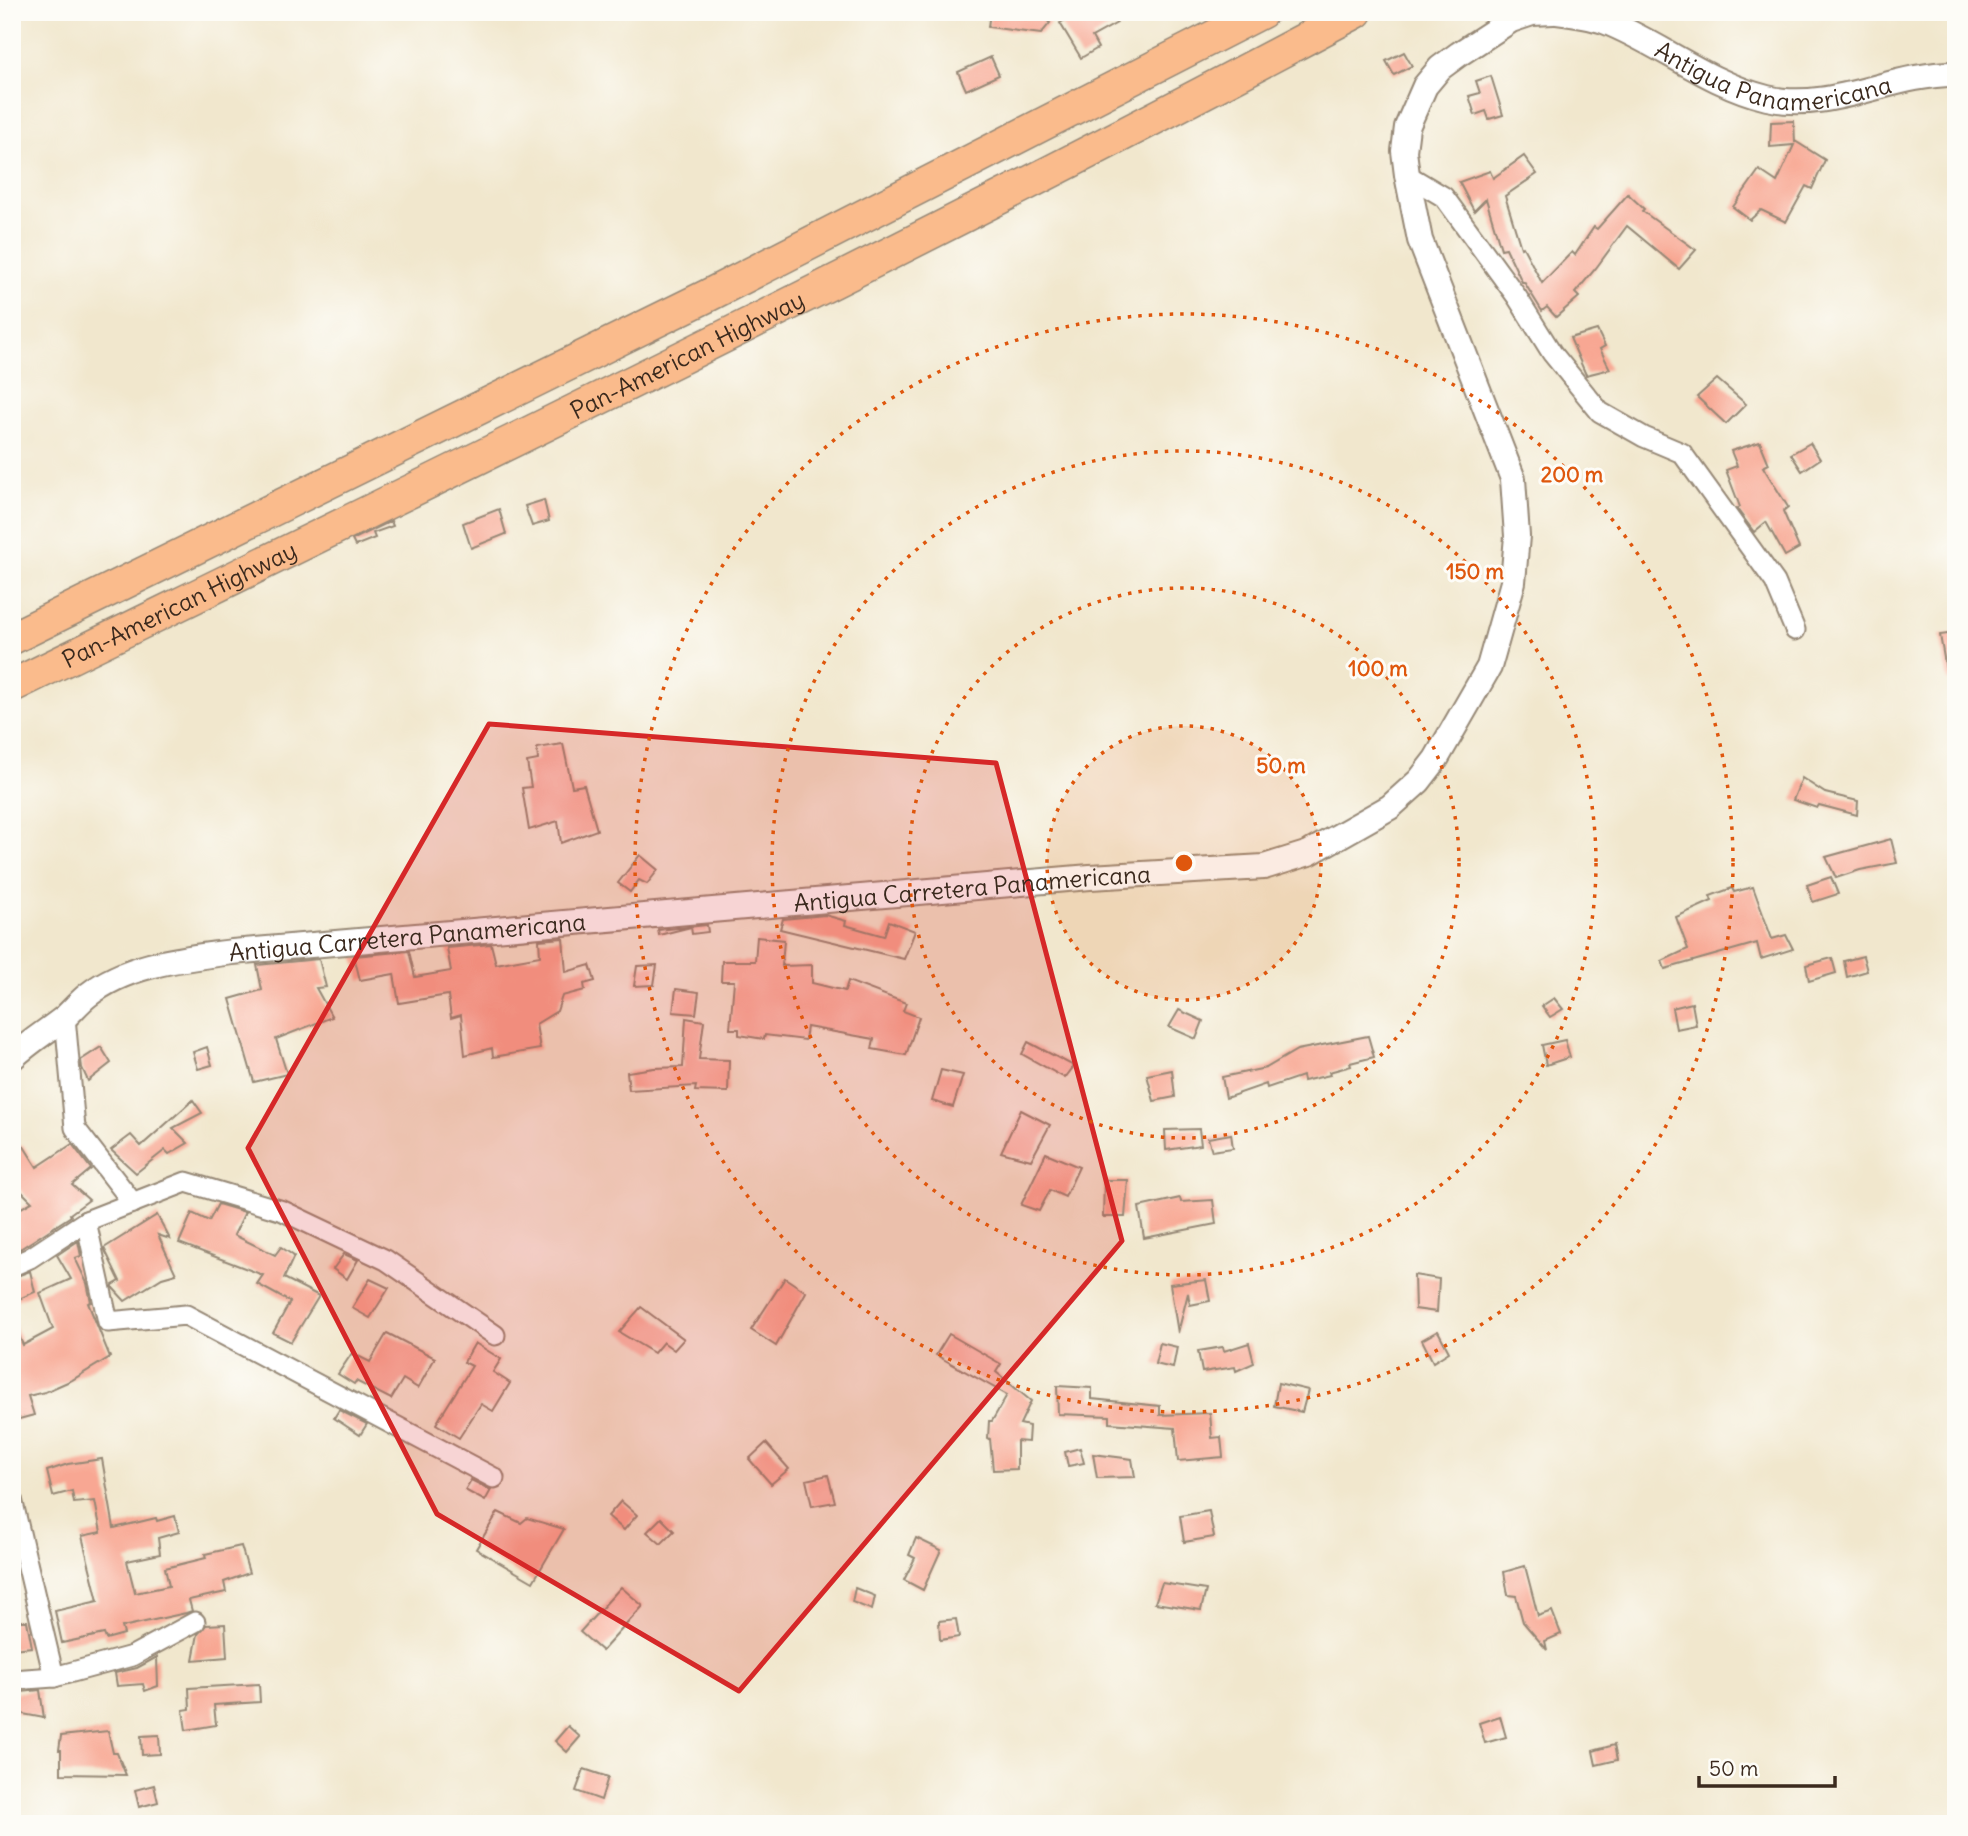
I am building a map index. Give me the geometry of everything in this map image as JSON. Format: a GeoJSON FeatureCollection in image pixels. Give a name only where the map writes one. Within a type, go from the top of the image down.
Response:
{"type":"FeatureCollection","features":[{"type":"Feature","properties":{"kind":"highway","name":"Pan-American Highway"},"geometry":{"type":"LineString","coordinates":[[12,638],[707,296],[1262,12]]}},
{"type":"Feature","properties":{"kind":"highway","name":"Pan-American Highway"},"geometry":{"type":"LineString","coordinates":[[12,686],[382,506],[916,240],[1356,12]]}},
{"type":"Feature","properties":{"kind":"highway"},"geometry":{"type":"LineString","coordinates":[[1143,73],[1168,111]]}},
{"type":"Feature","properties":{"kind":"street","name":"Antigua Panamericana"},"geometry":{"type":"LineString","coordinates":[[1406,175],[1404,151],[1407,127],[1425,86],[1440,68],[1511,20],[1532,13],[1579,15],[1604,22],[1716,79],[1767,98],[1794,102],[1826,100],[1900,81],[1956,74]]}},
{"type":"Feature","properties":{"kind":"street"},"geometry":{"type":"LineString","coordinates":[[1406,175],[1444,197],[1517,297],[1552,353],[1600,412],[1644,437],[1682,453],[1774,582],[1796,630]]}},
{"type":"Feature","properties":{"kind":"street","name":"Antigua Carretera Panamericana"},"geometry":{"type":"LineString","coordinates":[[12,1058],[31,1040],[65,1017],[86,996],[106,983],[165,961],[232,952],[1090,877],[1264,867],[1309,853],[1390,807],[1419,780],[1436,759],[1489,667],[1513,582],[1517,536],[1513,480],[1428,261],[1412,209],[1406,175]]}},
{"type":"Feature","properties":{"kind":"street"},"geometry":{"type":"LineString","coordinates":[[65,1017],[75,1128],[133,1203]]}},
{"type":"Feature","properties":{"kind":"street"},"geometry":{"type":"LineString","coordinates":[[12,1266],[30,1258],[86,1221],[186,1182],[283,1210],[386,1259],[495,1335]]}},
{"type":"Feature","properties":{"kind":"street"},"geometry":{"type":"LineString","coordinates":[[86,1221],[108,1322],[186,1315],[495,1478]]}},
{"type":"Feature","properties":{"kind":"street"},"geometry":{"type":"LineString","coordinates":[[12,1499],[18,1541],[54,1677]]}},
{"type":"Feature","properties":{"kind":"street"},"geometry":{"type":"LineString","coordinates":[[12,1680],[54,1677],[132,1656],[195,1622]]}},
{"type":"Feature","properties":{"kind":"highlighted area"},"geometry":{"type":"Polygon","coordinates":[[[489,724],[996,763],[1122,1241],[739,1691],[437,1514],[248,1148],[489,724]]]}},
{"type":"Feature","properties":{"kind":"building"},"geometry":{"type":"Polygon","coordinates":[[[990,12],[1037,12],[1050,23],[1041,34],[988,27],[990,12]]]}},
{"type":"Feature","properties":{"kind":"building"},"geometry":{"type":"Polygon","coordinates":[[[1079,12],[1110,12],[1117,23],[1092,37],[1098,48],[1081,58],[1060,23],[1079,12]]]}},
{"type":"Feature","properties":{"kind":"building"},"geometry":{"type":"Polygon","coordinates":[[[1404,52],[1412,66],[1394,75],[1386,61],[1404,52]]]}},
{"type":"Feature","properties":{"kind":"building"},"geometry":{"type":"Polygon","coordinates":[[[991,57],[999,75],[966,90],[958,72],[991,57]]]}},
{"type":"Feature","properties":{"kind":"building"},"geometry":{"type":"Polygon","coordinates":[[[1491,76],[1503,115],[1489,119],[1486,111],[1475,115],[1469,96],[1480,93],[1476,81],[1491,76]]]}},
{"type":"Feature","properties":{"kind":"building"},"geometry":{"type":"Polygon","coordinates":[[[1794,121],[1795,143],[1825,160],[1812,189],[1806,186],[1786,222],[1761,210],[1750,220],[1733,207],[1759,170],[1777,182],[1794,145],[1770,147],[1771,122],[1794,121]]]}},
{"type":"Feature","properties":{"kind":"building"},"geometry":{"type":"Polygon","coordinates":[[[1524,156],[1537,174],[1505,196],[1521,248],[1523,247],[1542,283],[1572,252],[1575,255],[1594,227],[1597,229],[1628,194],[1644,209],[1642,211],[1696,250],[1679,269],[1627,226],[1575,293],[1579,297],[1556,317],[1547,307],[1542,311],[1522,282],[1506,248],[1501,249],[1486,199],[1474,211],[1459,182],[1490,171],[1493,178],[1524,156]]]}},
{"type":"Feature","properties":{"kind":"building"},"geometry":{"type":"Polygon","coordinates":[[[1597,330],[1605,346],[1600,349],[1610,369],[1586,375],[1570,338],[1597,330]]]}},
{"type":"Feature","properties":{"kind":"building"},"geometry":{"type":"Polygon","coordinates":[[[1717,379],[1746,404],[1726,424],[1697,397],[1717,379]]]}},
{"type":"Feature","properties":{"kind":"building"},"geometry":{"type":"Polygon","coordinates":[[[1760,442],[1769,464],[1763,467],[1788,507],[1783,511],[1799,548],[1785,556],[1766,522],[1754,532],[1737,509],[1740,507],[1726,470],[1737,466],[1731,451],[1760,442]]]}},
{"type":"Feature","properties":{"kind":"building"},"geometry":{"type":"Polygon","coordinates":[[[1810,443],[1820,459],[1802,471],[1791,454],[1810,443]]]}},
{"type":"Feature","properties":{"kind":"building"},"geometry":{"type":"Polygon","coordinates":[[[544,500],[549,521],[532,526],[525,506],[544,500]]]}},
{"type":"Feature","properties":{"kind":"building"},"geometry":{"type":"Polygon","coordinates":[[[499,509],[506,534],[471,548],[463,523],[499,509]]]}},
{"type":"Feature","properties":{"kind":"building"},"geometry":{"type":"Polygon","coordinates":[[[391,521],[393,526],[373,533],[375,538],[355,546],[352,540],[391,521]]]}},
{"type":"Feature","properties":{"kind":"building"},"geometry":{"type":"Polygon","coordinates":[[[1956,633],[1956,680],[1948,681],[1940,635],[1956,633]]]}},
{"type":"Feature","properties":{"kind":"building"},"geometry":{"type":"Polygon","coordinates":[[[563,744],[572,787],[584,785],[597,830],[561,843],[558,821],[529,830],[522,788],[531,787],[527,762],[538,760],[537,748],[563,744]]]}},
{"type":"Feature","properties":{"kind":"building"},"geometry":{"type":"Polygon","coordinates":[[[1802,778],[1825,793],[1858,801],[1857,815],[1819,805],[1817,808],[1793,800],[1802,778]]]}},
{"type":"Feature","properties":{"kind":"building"},"geometry":{"type":"Polygon","coordinates":[[[1891,839],[1897,863],[1836,878],[1826,857],[1891,839]]]}},
{"type":"Feature","properties":{"kind":"building"},"geometry":{"type":"Polygon","coordinates":[[[640,855],[658,870],[647,884],[639,880],[630,892],[618,883],[640,855]]]}},
{"type":"Feature","properties":{"kind":"building"},"geometry":{"type":"Polygon","coordinates":[[[1831,877],[1838,894],[1813,902],[1807,885],[1831,877]]]}},
{"type":"Feature","properties":{"kind":"building"},"geometry":{"type":"Polygon","coordinates":[[[1753,887],[1772,939],[1786,935],[1793,949],[1761,959],[1757,943],[1665,969],[1662,961],[1688,949],[1676,917],[1712,901],[1710,896],[1732,888],[1734,892],[1753,887]]]}},
{"type":"Feature","properties":{"kind":"building"},"geometry":{"type":"Polygon","coordinates":[[[825,915],[846,921],[845,925],[884,936],[889,921],[915,931],[904,959],[780,929],[783,919],[825,915]]]}},
{"type":"Feature","properties":{"kind":"building"},"geometry":{"type":"Polygon","coordinates":[[[707,925],[708,932],[692,934],[691,927],[659,935],[658,930],[707,925]]]}},
{"type":"Feature","properties":{"kind":"building"},"geometry":{"type":"Polygon","coordinates":[[[757,937],[784,940],[782,966],[812,965],[812,983],[845,991],[848,981],[906,1003],[903,1011],[919,1017],[906,1055],[872,1049],[874,1039],[807,1027],[805,1040],[765,1035],[764,1039],[739,1035],[739,1029],[730,1029],[734,981],[721,981],[722,961],[755,961],[757,937]]]}},
{"type":"Feature","properties":{"kind":"building"},"geometry":{"type":"Polygon","coordinates":[[[563,938],[566,972],[590,965],[595,981],[584,984],[585,990],[562,996],[557,1011],[536,1024],[540,1049],[493,1057],[492,1048],[465,1055],[461,1015],[451,1018],[448,995],[399,1003],[394,974],[360,980],[354,956],[409,951],[415,977],[451,971],[447,948],[491,944],[496,964],[540,956],[539,940],[563,938]]]}},
{"type":"Feature","properties":{"kind":"building"},"geometry":{"type":"Polygon","coordinates":[[[1863,956],[1867,971],[1847,977],[1844,961],[1863,956]]]}},
{"type":"Feature","properties":{"kind":"building"},"geometry":{"type":"Polygon","coordinates":[[[1832,958],[1836,973],[1809,981],[1806,965],[1832,958]]]}},
{"type":"Feature","properties":{"kind":"building"},"geometry":{"type":"Polygon","coordinates":[[[319,959],[326,987],[316,988],[332,1017],[276,1039],[287,1074],[254,1082],[230,999],[262,990],[257,965],[319,959]]]}},
{"type":"Feature","properties":{"kind":"building"},"geometry":{"type":"Polygon","coordinates":[[[657,965],[654,985],[634,986],[637,966],[657,965]]]}},
{"type":"Feature","properties":{"kind":"building"},"geometry":{"type":"Polygon","coordinates":[[[676,989],[699,992],[696,1014],[673,1012],[676,989]]]}},
{"type":"Feature","properties":{"kind":"building"},"geometry":{"type":"Polygon","coordinates":[[[1554,998],[1563,1009],[1550,1017],[1542,1006],[1554,998]]]}},
{"type":"Feature","properties":{"kind":"building"},"geometry":{"type":"Polygon","coordinates":[[[1692,1003],[1696,1025],[1676,1029],[1672,1008],[1692,1003]]]}},
{"type":"Feature","properties":{"kind":"building"},"geometry":{"type":"Polygon","coordinates":[[[1179,1010],[1203,1021],[1196,1039],[1169,1027],[1179,1010]]]}},
{"type":"Feature","properties":{"kind":"building"},"geometry":{"type":"Polygon","coordinates":[[[686,1018],[704,1021],[699,1059],[729,1060],[728,1092],[695,1091],[696,1086],[629,1090],[627,1072],[683,1067],[686,1018]]]}},
{"type":"Feature","properties":{"kind":"building"},"geometry":{"type":"Polygon","coordinates":[[[1368,1036],[1374,1057],[1350,1063],[1351,1066],[1329,1072],[1330,1075],[1303,1081],[1302,1076],[1267,1088],[1266,1084],[1226,1098],[1222,1077],[1266,1068],[1297,1050],[1368,1036]]]}},
{"type":"Feature","properties":{"kind":"building"},"geometry":{"type":"Polygon","coordinates":[[[1565,1040],[1570,1057],[1546,1065],[1542,1045],[1565,1040]]]}},
{"type":"Feature","properties":{"kind":"building"},"geometry":{"type":"Polygon","coordinates":[[[1028,1042],[1074,1066],[1065,1078],[1022,1054],[1028,1042]]]}},
{"type":"Feature","properties":{"kind":"building"},"geometry":{"type":"Polygon","coordinates":[[[101,1047],[111,1063],[88,1081],[81,1060],[101,1047]]]}},
{"type":"Feature","properties":{"kind":"building"},"geometry":{"type":"Polygon","coordinates":[[[207,1047],[212,1065],[198,1069],[193,1052],[207,1047]]]}},
{"type":"Feature","properties":{"kind":"building"},"geometry":{"type":"Polygon","coordinates":[[[941,1070],[963,1075],[953,1107],[932,1101],[941,1070]]]}},
{"type":"Feature","properties":{"kind":"building"},"geometry":{"type":"Polygon","coordinates":[[[1172,1070],[1175,1097],[1154,1101],[1147,1075],[1172,1070]]]}},
{"type":"Feature","properties":{"kind":"building"},"geometry":{"type":"Polygon","coordinates":[[[193,1100],[202,1113],[173,1128],[188,1143],[169,1154],[165,1150],[136,1173],[111,1150],[131,1135],[141,1146],[193,1100]]]}},
{"type":"Feature","properties":{"kind":"building"},"geometry":{"type":"Polygon","coordinates":[[[1021,1110],[1050,1125],[1031,1160],[1001,1152],[1021,1110]]]}},
{"type":"Feature","properties":{"kind":"building"},"geometry":{"type":"Polygon","coordinates":[[[1199,1129],[1201,1145],[1166,1150],[1165,1130],[1199,1129]]]}},
{"type":"Feature","properties":{"kind":"building"},"geometry":{"type":"Polygon","coordinates":[[[1231,1134],[1233,1148],[1212,1151],[1208,1138],[1231,1134]]]}},
{"type":"Feature","properties":{"kind":"building"},"geometry":{"type":"Polygon","coordinates":[[[72,1144],[91,1169],[72,1185],[89,1200],[70,1214],[71,1216],[20,1249],[12,1241],[12,1213],[32,1202],[12,1182],[12,1150],[23,1145],[37,1167],[72,1144]]]}},
{"type":"Feature","properties":{"kind":"building"},"geometry":{"type":"Polygon","coordinates":[[[1046,1153],[1079,1167],[1065,1197],[1050,1190],[1039,1211],[1021,1205],[1046,1153]]]}},
{"type":"Feature","properties":{"kind":"building"},"geometry":{"type":"Polygon","coordinates":[[[1104,1180],[1128,1180],[1125,1217],[1103,1217],[1104,1180]]]}},
{"type":"Feature","properties":{"kind":"building"},"geometry":{"type":"Polygon","coordinates":[[[1180,1198],[1181,1202],[1213,1200],[1216,1224],[1144,1238],[1139,1207],[1180,1198]]]}},
{"type":"Feature","properties":{"kind":"building"},"geometry":{"type":"Polygon","coordinates":[[[218,1204],[245,1212],[234,1235],[275,1255],[281,1247],[294,1256],[284,1278],[319,1296],[291,1342],[273,1333],[290,1302],[257,1284],[263,1275],[179,1243],[192,1213],[209,1221],[218,1204]]]}},
{"type":"Feature","properties":{"kind":"building"},"geometry":{"type":"Polygon","coordinates":[[[157,1215],[170,1239],[158,1235],[176,1274],[162,1278],[125,1301],[113,1288],[113,1285],[120,1281],[104,1248],[157,1215]]]}},
{"type":"Feature","properties":{"kind":"building"},"geometry":{"type":"Polygon","coordinates":[[[78,1241],[81,1256],[75,1258],[87,1283],[91,1302],[88,1303],[110,1357],[72,1380],[28,1396],[34,1415],[12,1421],[12,1320],[23,1345],[53,1329],[40,1293],[71,1279],[57,1255],[78,1241]]]}},
{"type":"Feature","properties":{"kind":"building"},"geometry":{"type":"Polygon","coordinates":[[[344,1254],[358,1260],[347,1279],[333,1269],[344,1254]]]}},
{"type":"Feature","properties":{"kind":"building"},"geometry":{"type":"Polygon","coordinates":[[[30,1271],[35,1292],[12,1302],[12,1278],[30,1271]]]}},
{"type":"Feature","properties":{"kind":"building"},"geometry":{"type":"Polygon","coordinates":[[[1414,1275],[1439,1279],[1437,1312],[1415,1309],[1414,1275]]]}},
{"type":"Feature","properties":{"kind":"building"},"geometry":{"type":"Polygon","coordinates":[[[785,1278],[806,1292],[776,1346],[751,1330],[785,1278]]]}},
{"type":"Feature","properties":{"kind":"building"},"geometry":{"type":"Polygon","coordinates":[[[370,1279],[389,1288],[370,1318],[352,1308],[370,1279]]]}},
{"type":"Feature","properties":{"kind":"building"},"geometry":{"type":"Polygon","coordinates":[[[1206,1280],[1210,1301],[1190,1305],[1188,1293],[1178,1333],[1170,1284],[1206,1280]]]}},
{"type":"Feature","properties":{"kind":"building"},"geometry":{"type":"Polygon","coordinates":[[[641,1307],[684,1339],[674,1350],[663,1342],[654,1353],[619,1332],[641,1307]]]}},
{"type":"Feature","properties":{"kind":"building"},"geometry":{"type":"Polygon","coordinates":[[[1438,1331],[1449,1352],[1433,1362],[1422,1340],[1438,1331]]]}},
{"type":"Feature","properties":{"kind":"building"},"geometry":{"type":"Polygon","coordinates":[[[387,1333],[435,1358],[418,1388],[403,1379],[391,1399],[356,1381],[354,1384],[338,1374],[352,1353],[370,1362],[387,1333]]]}},
{"type":"Feature","properties":{"kind":"building"},"geometry":{"type":"Polygon","coordinates":[[[949,1334],[1001,1364],[996,1372],[1031,1401],[1020,1424],[1029,1426],[1028,1442],[1017,1441],[1017,1469],[993,1470],[988,1438],[989,1421],[992,1421],[1007,1395],[936,1355],[949,1334]]]}},
{"type":"Feature","properties":{"kind":"building"},"geometry":{"type":"Polygon","coordinates":[[[475,1343],[501,1359],[493,1372],[510,1383],[493,1411],[481,1404],[459,1438],[436,1424],[472,1366],[464,1362],[475,1343]]]}},
{"type":"Feature","properties":{"kind":"building"},"geometry":{"type":"Polygon","coordinates":[[[1160,1343],[1177,1347],[1173,1368],[1155,1364],[1160,1343]]]}},
{"type":"Feature","properties":{"kind":"building"},"geometry":{"type":"Polygon","coordinates":[[[1249,1343],[1254,1363],[1236,1371],[1235,1367],[1202,1372],[1198,1351],[1223,1347],[1224,1351],[1249,1343]]]}},
{"type":"Feature","properties":{"kind":"building"},"geometry":{"type":"Polygon","coordinates":[[[1278,1383],[1308,1390],[1302,1412],[1274,1406],[1278,1383]]]}},
{"type":"Feature","properties":{"kind":"building"},"geometry":{"type":"Polygon","coordinates":[[[1057,1386],[1092,1388],[1092,1399],[1160,1406],[1160,1415],[1210,1413],[1212,1438],[1221,1437],[1223,1457],[1178,1461],[1175,1428],[1110,1423],[1110,1416],[1058,1414],[1057,1386]]]}},
{"type":"Feature","properties":{"kind":"building"},"geometry":{"type":"Polygon","coordinates":[[[339,1410],[367,1424],[360,1435],[334,1418],[339,1410]]]}},
{"type":"Feature","properties":{"kind":"building"},"geometry":{"type":"Polygon","coordinates":[[[766,1443],[789,1469],[771,1484],[749,1459],[766,1443]]]}},
{"type":"Feature","properties":{"kind":"building"},"geometry":{"type":"Polygon","coordinates":[[[1080,1448],[1084,1463],[1068,1466],[1065,1452],[1080,1448]]]}},
{"type":"Feature","properties":{"kind":"building"},"geometry":{"type":"Polygon","coordinates":[[[1093,1454],[1132,1459],[1135,1477],[1097,1478],[1093,1454]]]}},
{"type":"Feature","properties":{"kind":"building"},"geometry":{"type":"Polygon","coordinates":[[[102,1459],[114,1528],[175,1516],[179,1532],[158,1538],[160,1554],[127,1561],[135,1593],[169,1586],[165,1568],[206,1558],[205,1554],[241,1546],[249,1573],[224,1582],[226,1592],[189,1600],[192,1611],[122,1627],[124,1634],[106,1639],[104,1634],[62,1643],[55,1611],[98,1601],[82,1536],[101,1532],[95,1501],[74,1503],[72,1491],[53,1496],[47,1471],[68,1464],[102,1459]]]}},
{"type":"Feature","properties":{"kind":"building"},"geometry":{"type":"Polygon","coordinates":[[[828,1475],[835,1502],[812,1506],[806,1480],[828,1475]]]}},
{"type":"Feature","properties":{"kind":"building"},"geometry":{"type":"Polygon","coordinates":[[[471,1480],[491,1490],[485,1501],[465,1490],[471,1480]]]}},
{"type":"Feature","properties":{"kind":"building"},"geometry":{"type":"Polygon","coordinates":[[[621,1501],[637,1515],[624,1530],[608,1516],[621,1501]]]}},
{"type":"Feature","properties":{"kind":"building"},"geometry":{"type":"Polygon","coordinates":[[[1209,1511],[1214,1537],[1184,1542],[1180,1516],[1209,1511]]]}},
{"type":"Feature","properties":{"kind":"building"},"geometry":{"type":"Polygon","coordinates":[[[498,1512],[521,1523],[527,1518],[564,1529],[533,1582],[476,1549],[498,1512]]]}},
{"type":"Feature","properties":{"kind":"building"},"geometry":{"type":"Polygon","coordinates":[[[661,1518],[674,1531],[661,1544],[647,1532],[661,1518]]]}},
{"type":"Feature","properties":{"kind":"building"},"geometry":{"type":"Polygon","coordinates":[[[916,1538],[941,1550],[923,1590],[904,1580],[915,1558],[909,1555],[916,1538]]]}},
{"type":"Feature","properties":{"kind":"building"},"geometry":{"type":"Polygon","coordinates":[[[1525,1566],[1538,1616],[1552,1611],[1561,1634],[1545,1641],[1547,1650],[1523,1622],[1516,1596],[1508,1595],[1504,1572],[1525,1566]]]}},
{"type":"Feature","properties":{"kind":"building"},"geometry":{"type":"Polygon","coordinates":[[[1162,1583],[1206,1590],[1201,1610],[1155,1603],[1162,1583]]]}},
{"type":"Feature","properties":{"kind":"building"},"geometry":{"type":"Polygon","coordinates":[[[621,1587],[643,1606],[602,1651],[580,1632],[621,1587]]]}},
{"type":"Feature","properties":{"kind":"building"},"geometry":{"type":"Polygon","coordinates":[[[855,1588],[875,1596],[872,1610],[852,1602],[855,1588]]]}},
{"type":"Feature","properties":{"kind":"building"},"geometry":{"type":"Polygon","coordinates":[[[956,1619],[959,1637],[940,1640],[939,1621],[956,1619]]]}},
{"type":"Feature","properties":{"kind":"building"},"geometry":{"type":"Polygon","coordinates":[[[12,1621],[27,1621],[32,1647],[12,1649],[12,1621]]]}},
{"type":"Feature","properties":{"kind":"building"},"geometry":{"type":"Polygon","coordinates":[[[225,1624],[227,1657],[193,1660],[198,1634],[206,1625],[225,1624]]]}},
{"type":"Feature","properties":{"kind":"building"},"geometry":{"type":"Polygon","coordinates":[[[157,1657],[158,1686],[145,1691],[143,1684],[117,1686],[115,1673],[137,1668],[157,1657]]]}},
{"type":"Feature","properties":{"kind":"building"},"geometry":{"type":"Polygon","coordinates":[[[259,1684],[260,1702],[214,1705],[216,1725],[186,1730],[183,1710],[190,1709],[189,1688],[259,1684]]]}},
{"type":"Feature","properties":{"kind":"building"},"geometry":{"type":"Polygon","coordinates":[[[40,1690],[44,1718],[12,1712],[12,1693],[40,1690]]]}},
{"type":"Feature","properties":{"kind":"building"},"geometry":{"type":"Polygon","coordinates":[[[1500,1716],[1506,1737],[1485,1743],[1479,1723],[1500,1716]]]}},
{"type":"Feature","properties":{"kind":"building"},"geometry":{"type":"Polygon","coordinates":[[[568,1726],[580,1737],[567,1752],[555,1741],[568,1726]]]}},
{"type":"Feature","properties":{"kind":"building"},"geometry":{"type":"Polygon","coordinates":[[[108,1731],[113,1753],[117,1753],[126,1775],[61,1774],[61,1736],[108,1731]]]}},
{"type":"Feature","properties":{"kind":"building"},"geometry":{"type":"Polygon","coordinates":[[[159,1735],[160,1754],[142,1755],[141,1736],[159,1735]]]}},
{"type":"Feature","properties":{"kind":"building"},"geometry":{"type":"Polygon","coordinates":[[[1614,1745],[1617,1760],[1596,1765],[1593,1751],[1614,1745]]]}},
{"type":"Feature","properties":{"kind":"building"},"geometry":{"type":"Polygon","coordinates":[[[584,1769],[608,1777],[601,1800],[576,1791],[584,1769]]]}},
{"type":"Feature","properties":{"kind":"building"},"geometry":{"type":"Polygon","coordinates":[[[154,1785],[158,1802],[139,1807],[135,1790],[154,1785]]]}}]}
